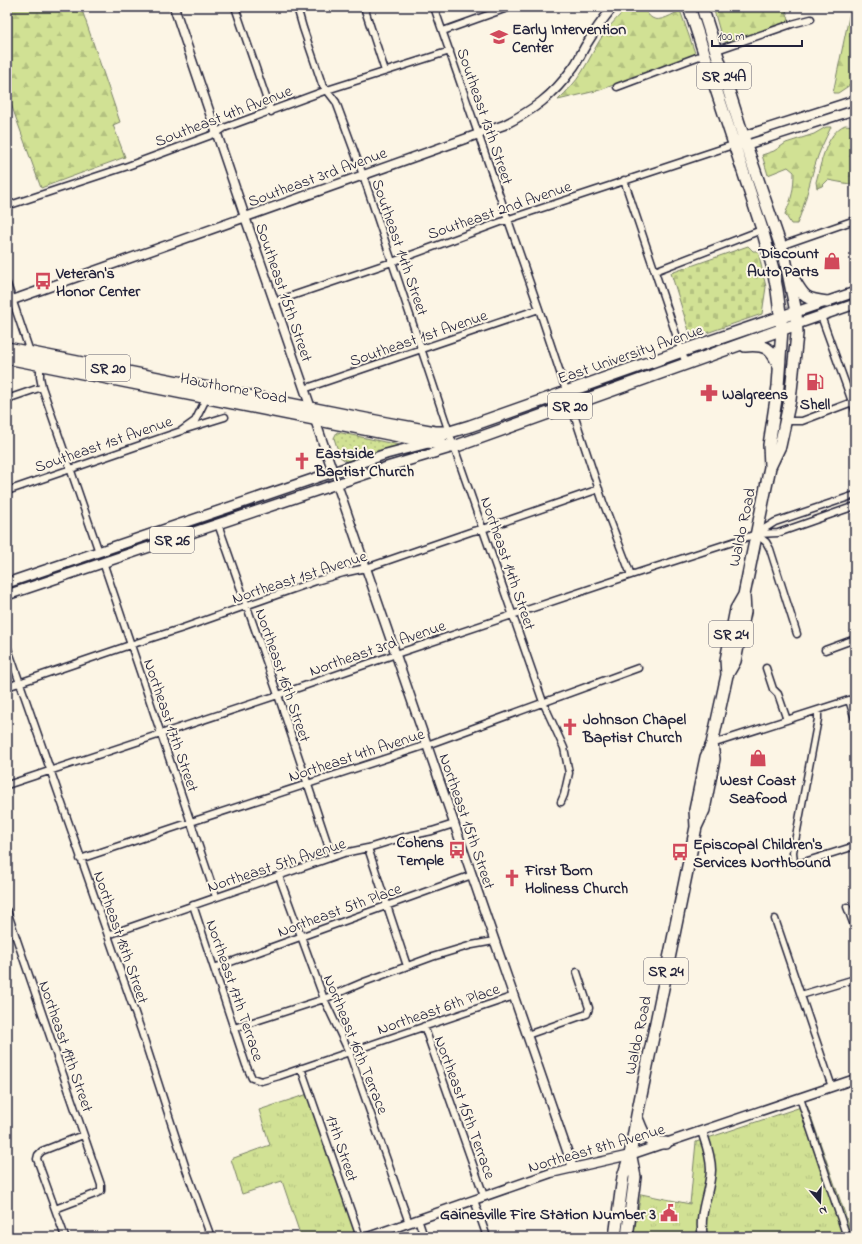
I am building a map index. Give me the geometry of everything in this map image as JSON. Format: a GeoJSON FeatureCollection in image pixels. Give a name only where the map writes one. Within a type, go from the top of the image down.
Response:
{"type":"FeatureCollection","features":[{"type":"Feature","properties":{"kind":"highway","name":"SR 24A"},"geometry":{"type":"LineString","coordinates":[[689,7],[762,230],[773,269],[781,317]]}},
{"type":"Feature","properties":{"kind":"highway","name":"SR 24A"},"geometry":{"type":"LineString","coordinates":[[702,7],[788,268],[797,324]]}},
{"type":"Feature","properties":{"kind":"highway"},"geometry":{"type":"LineString","coordinates":[[788,268],[803,295],[811,299],[827,302]]}},
{"type":"Feature","properties":{"kind":"highway","name":"East University Avenue"},"geometry":{"type":"LineString","coordinates":[[450,432],[796,312]]}},
{"type":"Feature","properties":{"kind":"highway","name":"Waldo Road"},"geometry":{"type":"LineString","coordinates":[[770,467],[769,445],[780,368],[782,329],[781,317]]}},
{"type":"Feature","properties":{"kind":"highway","name":"East University Avenue"},"geometry":{"type":"LineString","coordinates":[[454,447],[797,324]]}},
{"type":"Feature","properties":{"kind":"highway","name":"Waldo Road"},"geometry":{"type":"LineString","coordinates":[[615,1237],[623,1177],[630,1155],[636,1115],[696,827],[704,810],[714,759],[712,744],[727,675],[726,660],[730,638],[736,610],[744,595],[770,467],[780,446],[786,421],[792,386],[797,324]]}},
{"type":"Feature","properties":{"kind":"highway"},"geometry":{"type":"LineString","coordinates":[[735,346],[754,345],[767,348],[776,357],[780,368]]}},
{"type":"Feature","properties":{"kind":"highway","name":"Hawthorne Road"},"geometry":{"type":"LineString","coordinates":[[7,348],[208,393],[315,419],[454,447]]}},
{"type":"Feature","properties":{"kind":"highway","name":"Hawthorne Road"},"geometry":{"type":"LineString","coordinates":[[7,358],[40,365],[208,393],[311,408],[436,432],[450,432]]}},
{"type":"Feature","properties":{"kind":"highway"},"geometry":{"type":"LineString","coordinates":[[636,1115],[646,1138],[656,1143],[666,1143]]}},
{"type":"Feature","properties":{"kind":"highway","name":"Waldo Road"},"geometry":{"type":"LineString","coordinates":[[626,1237],[635,1177],[630,1155]]}},
{"type":"Feature","properties":{"kind":"main road","name":"East University Avenue"},"geometry":{"type":"LineString","coordinates":[[796,312],[855,292]]}},
{"type":"Feature","properties":{"kind":"main road","name":"East University Avenue"},"geometry":{"type":"LineString","coordinates":[[797,324],[855,304]]}},
{"type":"Feature","properties":{"kind":"main road","name":"East University Avenue"},"geometry":{"type":"LineString","coordinates":[[7,583],[386,454],[432,442],[450,432]]}},
{"type":"Feature","properties":{"kind":"main road","name":"East University Avenue"},"geometry":{"type":"LineString","coordinates":[[7,595],[390,466],[454,447]]}},
{"type":"Feature","properties":{"kind":"main road"},"geometry":{"type":"LineString","coordinates":[[333,472],[337,484]]}},
{"type":"Feature","properties":{"kind":"main road"},"geometry":{"type":"LineString","coordinates":[[214,512],[218,524]]}},
{"type":"Feature","properties":{"kind":"main road"},"geometry":{"type":"LineString","coordinates":[[99,552],[103,562]]}},
{"type":"Feature","properties":{"kind":"street","name":"Southeast 15th Street"},"geometry":{"type":"LineString","coordinates":[[174,7],[333,472]]}},
{"type":"Feature","properties":{"kind":"street"},"geometry":{"type":"LineString","coordinates":[[235,7],[271,112]]}},
{"type":"Feature","properties":{"kind":"street","name":"Southeast 14th Street"},"geometry":{"type":"LineString","coordinates":[[297,7],[322,84],[336,102],[450,432]]}},
{"type":"Feature","properties":{"kind":"street"},"geometry":{"type":"LineString","coordinates":[[364,7],[385,71]]}},
{"type":"Feature","properties":{"kind":"street","name":"Southeast 13th Street"},"geometry":{"type":"LineString","coordinates":[[434,7],[509,219],[599,489],[631,575]]}},
{"type":"Feature","properties":{"kind":"street"},"geometry":{"type":"LineString","coordinates":[[442,31],[510,7]]}},
{"type":"Feature","properties":{"kind":"street","name":"Southeast 3rd Avenue"},"geometry":{"type":"LineString","coordinates":[[10,301],[504,125],[545,100],[573,68],[599,25],[613,7]]}},
{"type":"Feature","properties":{"kind":"street"},"geometry":{"type":"LineString","coordinates":[[617,87],[704,54],[811,19]]}},
{"type":"Feature","properties":{"kind":"street","name":"Southeast 4th Avenue"},"geometry":{"type":"LineString","coordinates":[[7,206],[125,167],[327,90],[450,51]]}},
{"type":"Feature","properties":{"kind":"street","name":"Southeast 2nd Avenue"},"geometry":{"type":"LineString","coordinates":[[274,302],[392,262],[509,219],[745,141],[855,100]]}},
{"type":"Feature","properties":{"kind":"street","name":"Southeast 2nd Avenue"},"geometry":{"type":"LineString","coordinates":[[745,141],[855,110]]}},
{"type":"Feature","properties":{"kind":"street"},"geometry":{"type":"LineString","coordinates":[[624,180],[686,364]]}},
{"type":"Feature","properties":{"kind":"street"},"geometry":{"type":"LineString","coordinates":[[781,247],[855,220]]}},
{"type":"Feature","properties":{"kind":"street"},"geometry":{"type":"LineString","coordinates":[[655,271],[774,225]]}},
{"type":"Feature","properties":{"kind":"street"},"geometry":{"type":"LineString","coordinates":[[7,284],[10,301],[30,352]]}},
{"type":"Feature","properties":{"kind":"street","name":"Southeast 1st Avenue"},"geometry":{"type":"LineString","coordinates":[[304,389],[539,309]]}},
{"type":"Feature","properties":{"kind":"street"},"geometry":{"type":"LineString","coordinates":[[821,316],[854,402],[855,410]]}},
{"type":"Feature","properties":{"kind":"street"},"geometry":{"type":"LineString","coordinates":[[40,365],[42,387],[99,552]]}},
{"type":"Feature","properties":{"kind":"street"},"geometry":{"type":"LineString","coordinates":[[7,399],[42,387]]}},
{"type":"Feature","properties":{"kind":"street","name":"Southeast 1st Avenue"},"geometry":{"type":"LineString","coordinates":[[7,491],[181,431],[195,421],[208,393]]}},
{"type":"Feature","properties":{"kind":"street"},"geometry":{"type":"LineString","coordinates":[[786,421],[802,421],[854,402]]}},
{"type":"Feature","properties":{"kind":"street"},"geometry":{"type":"LineString","coordinates":[[181,431],[225,417]]}},
{"type":"Feature","properties":{"kind":"street","name":"Northeast 14th Street"},"geometry":{"type":"LineString","coordinates":[[450,432],[543,702]]}},
{"type":"Feature","properties":{"kind":"street","name":"Northeast 15th Street"},"geometry":{"type":"LineString","coordinates":[[337,484],[573,1168]]}},
{"type":"Feature","properties":{"kind":"street","name":"Northeast 1st Avenue"},"geometry":{"type":"LineString","coordinates":[[7,687],[183,628],[322,579],[366,568],[473,530],[483,529],[599,489]]}},
{"type":"Feature","properties":{"kind":"street","name":"Northeast 3rd Avenue"},"geometry":{"type":"LineString","coordinates":[[7,785],[756,534],[775,522],[855,495]]}},
{"type":"Feature","properties":{"kind":"street","name":"Northeast 3rd Avenue"},"geometry":{"type":"LineString","coordinates":[[756,534],[778,533],[855,506]]}},
{"type":"Feature","properties":{"kind":"street"},"geometry":{"type":"LineString","coordinates":[[816,508],[819,518]]}},
{"type":"Feature","properties":{"kind":"street","name":"Northeast 16th Street"},"geometry":{"type":"LineString","coordinates":[[218,524],[278,695],[332,857]]}},
{"type":"Feature","properties":{"kind":"street"},"geometry":{"type":"LineString","coordinates":[[756,534],[766,542],[770,549],[797,634]]}},
{"type":"Feature","properties":{"kind":"street","name":"Northeast 17th Street"},"geometry":{"type":"LineString","coordinates":[[103,562],[216,897]]}},
{"type":"Feature","properties":{"kind":"street"},"geometry":{"type":"LineString","coordinates":[[825,650],[855,639]]}},
{"type":"Feature","properties":{"kind":"street","name":"Northeast 18th Street"},"geometry":{"type":"LineString","coordinates":[[7,646],[168,1110],[187,1172],[211,1237]]}},
{"type":"Feature","properties":{"kind":"street","name":"Northeast 4th Avenue"},"geometry":{"type":"LineString","coordinates":[[80,859],[427,744],[638,668]]}},
{"type":"Feature","properties":{"kind":"street"},"geometry":{"type":"LineString","coordinates":[[766,668],[774,689],[778,694],[787,720]]}},
{"type":"Feature","properties":{"kind":"street"},"geometry":{"type":"LineString","coordinates":[[712,744],[852,699],[855,719]]}},
{"type":"Feature","properties":{"kind":"street"},"geometry":{"type":"LineString","coordinates":[[543,702],[564,748],[569,773],[561,802]]}},
{"type":"Feature","properties":{"kind":"street"},"geometry":{"type":"LineString","coordinates":[[818,710],[818,719],[793,852],[794,863],[801,863],[855,846]]}},
{"type":"Feature","properties":{"kind":"street","name":"Northeast 5th Avenue"},"geometry":{"type":"LineString","coordinates":[[108,935],[344,853],[368,848],[454,824]]}},
{"type":"Feature","properties":{"kind":"street"},"geometry":{"type":"LineString","coordinates":[[368,848],[408,966]]}},
{"type":"Feature","properties":{"kind":"street","name":"Northeast 5th Place"},"geometry":{"type":"LineString","coordinates":[[214,968],[472,875]]}},
{"type":"Feature","properties":{"kind":"street","name":"Northeast 16th Terrace"},"geometry":{"type":"LineString","coordinates":[[279,876],[324,999],[349,1052],[409,1223]]}},
{"type":"Feature","properties":{"kind":"street","name":"Northeast 17th Terrace"},"geometry":{"type":"LineString","coordinates":[[193,905],[246,1065],[252,1078],[257,1080]]}},
{"type":"Feature","properties":{"kind":"street"},"geometry":{"type":"LineString","coordinates":[[847,908],[855,928]]}},
{"type":"Feature","properties":{"kind":"street","name":"Northeast 19th Street"},"geometry":{"type":"LineString","coordinates":[[7,910],[101,1186],[101,1191],[96,1194],[55,1209]]}},
{"type":"Feature","properties":{"kind":"street"},"geometry":{"type":"LineString","coordinates":[[775,919],[832,1087]]}},
{"type":"Feature","properties":{"kind":"street"},"geometry":{"type":"LineString","coordinates":[[234,1028],[324,999],[364,982],[459,948],[494,941]]}},
{"type":"Feature","properties":{"kind":"street"},"geometry":{"type":"LineString","coordinates":[[527,1035],[587,1014],[589,1008],[577,972]]}},
{"type":"Feature","properties":{"kind":"street"},"geometry":{"type":"LineString","coordinates":[[802,995],[855,979]]}},
{"type":"Feature","properties":{"kind":"street","name":"Northeast 6th Place"},"geometry":{"type":"LineString","coordinates":[[257,1080],[261,1081],[270,1079],[514,996]]}},
{"type":"Feature","properties":{"kind":"street","name":"Northeast 15th Terrace"},"geometry":{"type":"LineString","coordinates":[[424,1026],[484,1196]]}},
{"type":"Feature","properties":{"kind":"street","name":"17th Street"},"geometry":{"type":"LineString","coordinates":[[301,1068],[360,1237]]}},
{"type":"Feature","properties":{"kind":"street","name":"Northeast 8th Avenue"},"geometry":{"type":"LineString","coordinates":[[368,1237],[551,1173],[630,1155],[855,1079]]}},
{"type":"Feature","properties":{"kind":"street"},"geometry":{"type":"LineString","coordinates":[[800,1098],[847,1237]]}},
{"type":"Feature","properties":{"kind":"street"},"geometry":{"type":"LineString","coordinates":[[702,1130],[708,1150],[711,1170],[701,1215],[701,1229],[703,1237]]}},
{"type":"Feature","properties":{"kind":"street"},"geometry":{"type":"LineString","coordinates":[[65,1237],[37,1159],[38,1155],[42,1151],[83,1135]]}},
{"type":"Feature","properties":{"kind":"street"},"geometry":{"type":"LineString","coordinates":[[474,1200],[487,1237]]}},
{"type":"Feature","properties":{"kind":"street"},"geometry":{"type":"LineString","coordinates":[[418,1219],[424,1237]]}},
{"type":"Feature","properties":{"kind":"green space"},"geometry":{"type":"Polygon","coordinates":[[[7,7],[81,7],[120,122],[113,125],[125,157],[41,188],[7,93],[7,7]]]}},
{"type":"Feature","properties":{"kind":"green space"},"geometry":{"type":"Polygon","coordinates":[[[628,7],[644,7],[649,16],[655,19],[666,17],[680,10],[695,53],[692,56],[600,90],[558,100],[571,87],[579,76],[605,32],[628,7]]]}},
{"type":"Feature","properties":{"kind":"green space"},"geometry":{"type":"Polygon","coordinates":[[[713,7],[785,7],[790,23],[738,41],[727,43],[722,39],[713,7]]]}},
{"type":"Feature","properties":{"kind":"green space"},"geometry":{"type":"Polygon","coordinates":[[[851,7],[855,7],[854,66],[850,85],[838,93],[833,93],[851,7]]]}},
{"type":"Feature","properties":{"kind":"green space"},"geometry":{"type":"Polygon","coordinates":[[[845,125],[855,126],[855,185],[828,180],[822,186],[817,188],[816,182],[825,150],[833,135],[845,125]]]}},
{"type":"Feature","properties":{"kind":"green space"},"geometry":{"type":"Polygon","coordinates":[[[826,127],[831,127],[817,160],[800,217],[797,224],[791,224],[785,214],[792,193],[794,172],[788,167],[768,175],[762,155],[774,151],[786,143],[814,134],[826,127]]]}},
{"type":"Feature","properties":{"kind":"green space"},"geometry":{"type":"Polygon","coordinates":[[[748,246],[753,251],[758,251],[766,287],[762,314],[695,337],[690,334],[671,273],[748,246]]]}},
{"type":"Feature","properties":{"kind":"green space"},"geometry":{"type":"Polygon","coordinates":[[[337,432],[399,445],[346,461],[340,457],[334,438],[337,432]]]}},
{"type":"Feature","properties":{"kind":"green space"},"geometry":{"type":"Polygon","coordinates":[[[308,1094],[355,1232],[339,1237],[301,1237],[282,1181],[242,1194],[231,1159],[270,1145],[259,1110],[308,1094]]]}},
{"type":"Feature","properties":{"kind":"green space"},"geometry":{"type":"Polygon","coordinates":[[[807,1105],[853,1237],[633,1237],[641,1194],[690,1204],[696,1142],[807,1105]]]}},
{"type":"Feature","properties":{"kind":"place","name":"Early Intervention Center"},"geometry":{"type":"Point","coordinates":[499,37]}},
{"type":"Feature","properties":{"kind":"place","name":"Discount Auto Parts"},"geometry":{"type":"Point","coordinates":[832,261]}},
{"type":"Feature","properties":{"kind":"place","name":"Veteran's Honor Center"},"geometry":{"type":"Point","coordinates":[43,281]}},
{"type":"Feature","properties":{"kind":"place","name":"Shell"},"geometry":{"type":"Point","coordinates":[815,382]}},
{"type":"Feature","properties":{"kind":"place","name":"Walgreens"},"geometry":{"type":"Point","coordinates":[709,393]}},
{"type":"Feature","properties":{"kind":"place","name":"Eastside Baptist Church"},"geometry":{"type":"Point","coordinates":[302,461]}},
{"type":"Feature","properties":{"kind":"place","name":"Johnson Chapel Baptist Church"},"geometry":{"type":"Point","coordinates":[570,727]}},
{"type":"Feature","properties":{"kind":"place","name":"West Coast Seafood"},"geometry":{"type":"Point","coordinates":[758,758]}},
{"type":"Feature","properties":{"kind":"place","name":"Cohens Temple"},"geometry":{"type":"Point","coordinates":[457,850]}},
{"type":"Feature","properties":{"kind":"place","name":"Episcopal Children's Services Northbound"},"geometry":{"type":"Point","coordinates":[680,852]}},
{"type":"Feature","properties":{"kind":"place","name":"First Born Holiness Church"},"geometry":{"type":"Point","coordinates":[512,878]}},
{"type":"Feature","properties":{"kind":"place","name":"Gainesville Fire Station Number 3"},"geometry":{"type":"Point","coordinates":[669,1213]}}]}
